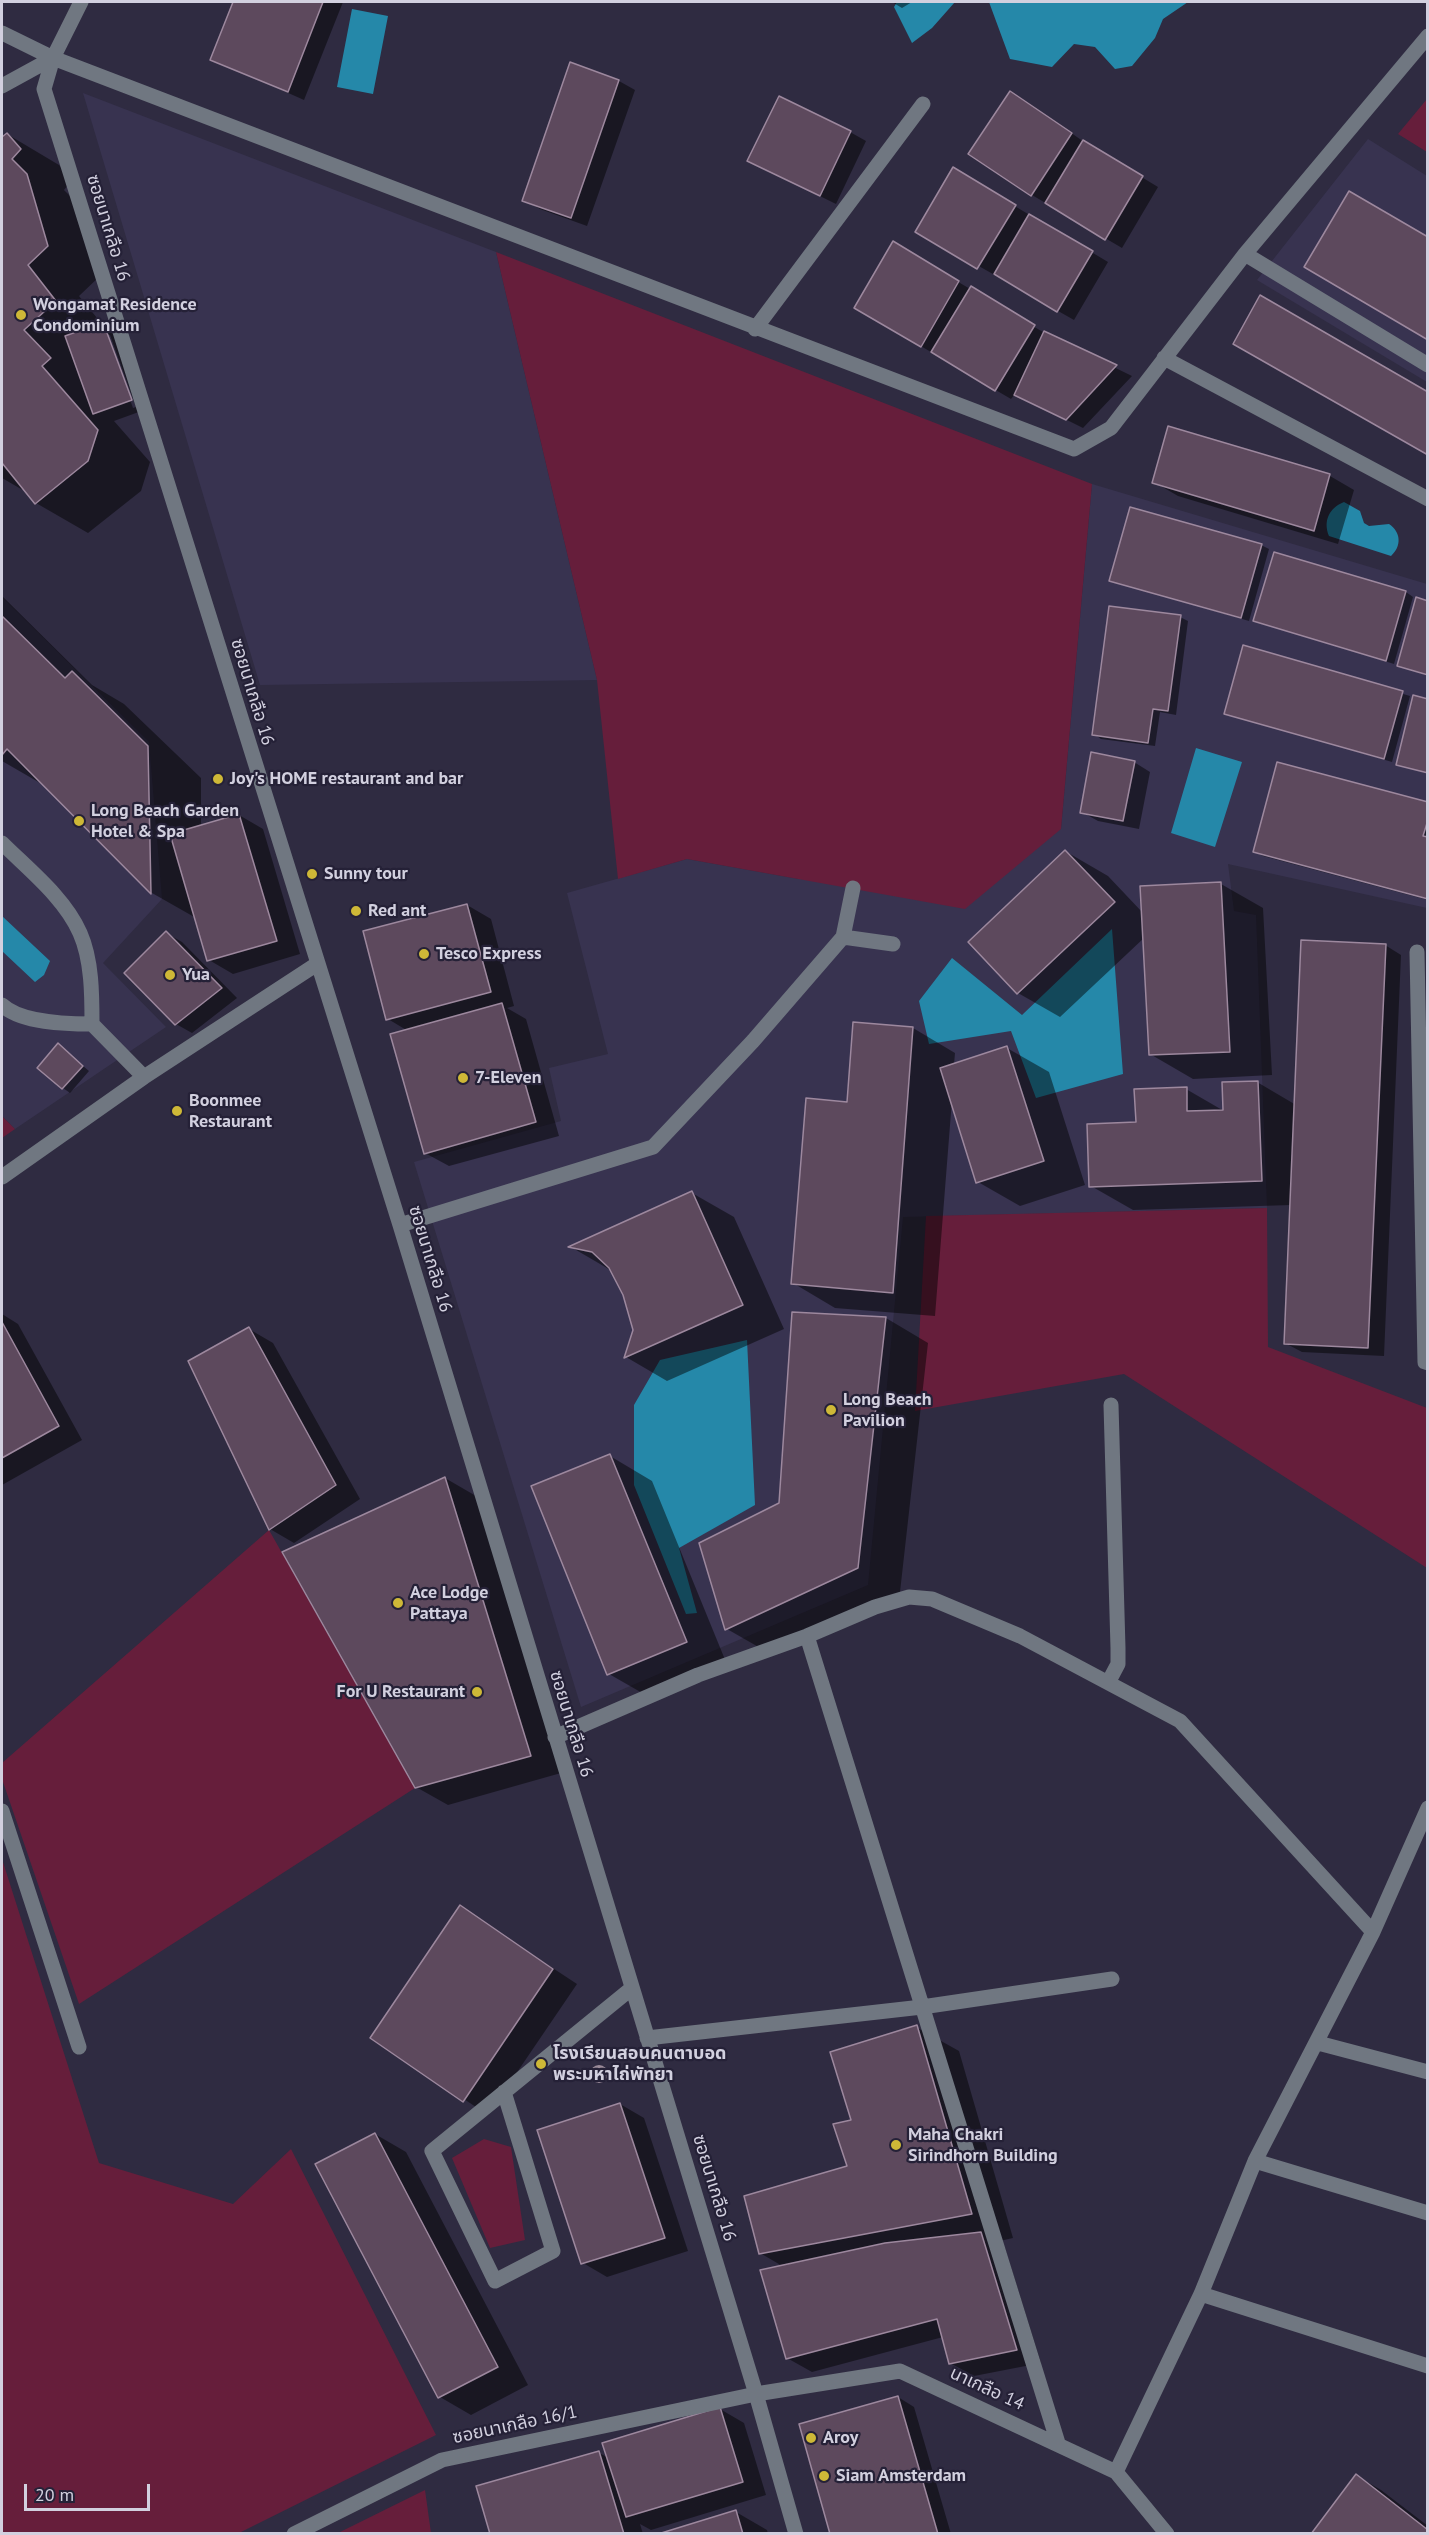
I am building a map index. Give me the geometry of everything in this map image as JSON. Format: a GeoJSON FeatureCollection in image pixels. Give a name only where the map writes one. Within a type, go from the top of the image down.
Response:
{"type":"FeatureCollection","features":[{"type":"Feature","properties":{"kind":"street","name":"ซอยนาเกลือ 16"},"geometry":{"type":"LineString","coordinates":[[81,2],[54,58],[44,89],[400,1225],[756,2394],[796,2534]]}},
{"type":"Feature","properties":{"kind":"street"},"geometry":{"type":"LineString","coordinates":[[2,33],[54,58],[755,329],[1074,449],[1111,428],[1245,254],[1428,36]]}},
{"type":"Feature","properties":{"kind":"street"},"geometry":{"type":"LineString","coordinates":[[2,86],[54,58]]}},
{"type":"Feature","properties":{"kind":"street"},"geometry":{"type":"LineString","coordinates":[[755,329],[923,104]]}},
{"type":"Feature","properties":{"kind":"street"},"geometry":{"type":"LineString","coordinates":[[1245,254],[1428,365]]}},
{"type":"Feature","properties":{"kind":"street"},"geometry":{"type":"LineString","coordinates":[[1164,358],[1428,499]]}},
{"type":"Feature","properties":{"kind":"street"},"geometry":{"type":"LineString","coordinates":[[2,843],[59,901],[80,933],[92,993],[92,1024],[144,1077]]}},
{"type":"Feature","properties":{"kind":"street"},"geometry":{"type":"LineString","coordinates":[[400,1225],[653,1147],[753,1041],[843,937],[853,888]]}},
{"type":"Feature","properties":{"kind":"street"},"geometry":{"type":"LineString","coordinates":[[843,937],[892,944]]}},
{"type":"Feature","properties":{"kind":"street"},"geometry":{"type":"LineString","coordinates":[[1418,952],[1425,1362],[1428,1363]]}},
{"type":"Feature","properties":{"kind":"street"},"geometry":{"type":"LineString","coordinates":[[2,1177],[144,1077],[317,964]]}},
{"type":"Feature","properties":{"kind":"street"},"geometry":{"type":"LineString","coordinates":[[2,1005],[9,1012],[59,1024],[92,1024]]}},
{"type":"Feature","properties":{"kind":"street"},"geometry":{"type":"LineString","coordinates":[[1109,1681],[1118,1664],[1111,1405]]}},
{"type":"Feature","properties":{"kind":"street"},"geometry":{"type":"LineString","coordinates":[[555,1737],[698,1675],[807,1636],[875,1607],[909,1596],[932,1599],[1020,1636],[1180,1720],[1373,1932]]}},
{"type":"Feature","properties":{"kind":"street"},"geometry":{"type":"LineString","coordinates":[[807,1636],[1058,2443]]}},
{"type":"Feature","properties":{"kind":"street"},"geometry":{"type":"LineString","coordinates":[[1116,2472],[1201,2294],[1255,2161],[1318,2043],[1373,1932],[1428,1808]]}},
{"type":"Feature","properties":{"kind":"street"},"geometry":{"type":"LineString","coordinates":[[2,1811],[79,2047]]}},
{"type":"Feature","properties":{"kind":"street"},"geometry":{"type":"LineString","coordinates":[[647,2038],[922,2007],[1112,1979]]}},
{"type":"Feature","properties":{"kind":"street"},"geometry":{"type":"LineString","coordinates":[[504,2092],[553,2251],[495,2281],[432,2151],[504,2092],[632,1988]]}},
{"type":"Feature","properties":{"kind":"street"},"geometry":{"type":"LineString","coordinates":[[1318,2043],[1428,2072]]}},
{"type":"Feature","properties":{"kind":"street"},"geometry":{"type":"LineString","coordinates":[[1255,2161],[1428,2213]]}},
{"type":"Feature","properties":{"kind":"street"},"geometry":{"type":"LineString","coordinates":[[1201,2294],[1428,2366]]}},
{"type":"Feature","properties":{"kind":"street","name":"นาเกลือ 14"},"geometry":{"type":"LineString","coordinates":[[756,2394],[900,2371],[1116,2472],[1167,2534]]}},
{"type":"Feature","properties":{"kind":"street","name":"ซอยนาเกลือ 16/1"},"geometry":{"type":"LineString","coordinates":[[294,2534],[442,2460],[756,2394]]}},
{"type":"Feature","properties":{"kind":"shaded area"},"geometry":{"type":"Polygon","coordinates":[[[83,93],[496,252],[597,680],[260,685],[83,93]]]}},
{"type":"Feature","properties":{"kind":"shaded area"},"geometry":{"type":"Polygon","coordinates":[[[1427,99],[1427,152],[1398,134],[1427,99]]]}},
{"type":"Feature","properties":{"kind":"shaded area"},"geometry":{"type":"Polygon","coordinates":[[[1368,139],[1427,176],[1427,382],[1257,280],[1368,139]]]}},
{"type":"Feature","properties":{"kind":"shaded area"},"geometry":{"type":"Polygon","coordinates":[[[496,252],[1092,484],[1061,829],[965,909],[687,859],[618,879],[597,680],[496,252]]]}},
{"type":"Feature","properties":{"kind":"shaded area","name":"Long Beach Pavilion"},"geometry":{"type":"Polygon","coordinates":[[[1092,484],[1427,584],[1427,908],[1228,864],[1234,911],[1256,915],[1267,1208],[903,1217],[868,1585],[581,1707],[414,1162],[561,1121],[549,1068],[608,1054],[567,893],[687,859],[799,879],[1061,829],[1092,484]]]}},
{"type":"Feature","properties":{"kind":"shaded area","name":"Long Beach Garden Hotel & Spa"},"geometry":{"type":"Polygon","coordinates":[[[2,597],[149,742],[162,899],[103,963],[166,1027],[15,1129],[2,1116],[2,597]]]}},
{"type":"Feature","properties":{"kind":"shaded area"},"geometry":{"type":"Polygon","coordinates":[[[2,1116],[15,1129],[2,1138],[2,1116]]]}},
{"type":"Feature","properties":{"kind":"shaded area"},"geometry":{"type":"Polygon","coordinates":[[[1267,1208],[1268,1347],[1427,1408],[1427,1568],[1124,1374],[915,1411],[926,1216],[1267,1208]]]}},
{"type":"Feature","properties":{"kind":"shaded area"},"geometry":{"type":"Polygon","coordinates":[[[269,1530],[415,1788],[79,2004],[2,1779],[2,1763],[269,1530]]]}},
{"type":"Feature","properties":{"kind":"shaded area"},"geometry":{"type":"Polygon","coordinates":[[[2,1859],[99,2163],[233,2204],[291,2149],[436,2435],[239,2533],[2,2533],[2,1859]]]}},
{"type":"Feature","properties":{"kind":"shaded area"},"geometry":{"type":"Polygon","coordinates":[[[484,2139],[511,2147],[525,2240],[490,2248],[452,2158],[484,2139]]]}},
{"type":"Feature","properties":{"kind":"shaded area"},"geometry":{"type":"Polygon","coordinates":[[[425,2490],[431,2533],[338,2533],[425,2490]]]}},
{"type":"Feature","properties":{"kind":"water"},"geometry":{"type":"Polygon","coordinates":[[[897,2],[955,2],[932,28],[912,43],[894,7],[897,2]]]}},
{"type":"Feature","properties":{"kind":"water"},"geometry":{"type":"Polygon","coordinates":[[[989,2],[1188,2],[1163,19],[1155,38],[1132,66],[1115,69],[1095,47],[1074,44],[1052,67],[1010,59],[989,2]]]}},
{"type":"Feature","properties":{"kind":"water"},"geometry":{"type":"Polygon","coordinates":[[[352,9],[388,16],[373,94],[337,87],[352,9]]]}},
{"type":"Feature","properties":{"kind":"water"},"geometry":{"type":"Polygon","coordinates":[[[1344,502],[1360,511],[1364,523],[1369,526],[1389,524],[1393,527],[1399,539],[1397,548],[1391,556],[1329,536],[1327,520],[1331,511],[1344,502]]]}},
{"type":"Feature","properties":{"kind":"water"},"geometry":{"type":"Polygon","coordinates":[[[1196,748],[1242,762],[1215,847],[1171,833],[1196,748]]]}},
{"type":"Feature","properties":{"kind":"water"},"geometry":{"type":"Polygon","coordinates":[[[2,916],[50,961],[44,975],[35,982],[2,951],[2,916]]]}},
{"type":"Feature","properties":{"kind":"water"},"geometry":{"type":"Polygon","coordinates":[[[1112,929],[1123,1074],[1036,1098],[1011,1031],[929,1044],[919,1001],[952,958],[1022,1015],[1112,929]]]}},
{"type":"Feature","properties":{"kind":"water"},"geometry":{"type":"Polygon","coordinates":[[[747,1340],[755,1505],[679,1548],[697,1613],[686,1614],[634,1485],[634,1405],[660,1360],[747,1340]]]}},
{"type":"Feature","properties":{"kind":"building"},"geometry":{"type":"Polygon","coordinates":[[[233,2],[323,2],[288,92],[210,60],[233,2]]]}},
{"type":"Feature","properties":{"kind":"building"},"geometry":{"type":"Polygon","coordinates":[[[570,62],[619,80],[571,218],[522,201],[570,62]]]}},
{"type":"Feature","properties":{"kind":"building"},"geometry":{"type":"Polygon","coordinates":[[[1010,91],[1072,133],[1031,196],[968,154],[1010,91]]]}},
{"type":"Feature","properties":{"kind":"building"},"geometry":{"type":"Polygon","coordinates":[[[779,96],[851,131],[820,196],[747,161],[779,96]]]}},
{"type":"Feature","properties":{"kind":"building","name":"Wongamat Residence Condominium"},"geometry":{"type":"Polygon","coordinates":[[[7,133],[21,149],[12,159],[27,174],[48,246],[28,265],[56,301],[24,330],[51,358],[42,366],[98,430],[88,461],[35,504],[2,463],[2,137],[7,133]]]}},
{"type":"Feature","properties":{"kind":"building"},"geometry":{"type":"Polygon","coordinates":[[[1083,140],[1143,176],[1105,240],[1045,203],[1083,140]]]}},
{"type":"Feature","properties":{"kind":"building"},"geometry":{"type":"Polygon","coordinates":[[[953,167],[1016,205],[977,269],[915,232],[953,167]]]}},
{"type":"Feature","properties":{"kind":"building"},"geometry":{"type":"Polygon","coordinates":[[[1349,191],[1428,237],[1428,340],[1304,267],[1349,191]]]}},
{"type":"Feature","properties":{"kind":"building"},"geometry":{"type":"Polygon","coordinates":[[[1029,214],[1093,251],[1057,312],[994,274],[1029,214]]]}},
{"type":"Feature","properties":{"kind":"building"},"geometry":{"type":"Polygon","coordinates":[[[893,241],[959,281],[921,347],[854,308],[893,241]]]}},
{"type":"Feature","properties":{"kind":"building"},"geometry":{"type":"Polygon","coordinates":[[[971,286],[1035,325],[995,391],[931,352],[971,286]]]}},
{"type":"Feature","properties":{"kind":"building"},"geometry":{"type":"Polygon","coordinates":[[[1260,295],[1428,392],[1428,455],[1233,344],[1260,295]]]}},
{"type":"Feature","properties":{"kind":"building"},"geometry":{"type":"Polygon","coordinates":[[[103,322],[132,400],[93,414],[65,336],[103,322]]]}},
{"type":"Feature","properties":{"kind":"building"},"geometry":{"type":"Polygon","coordinates":[[[1044,331],[1117,365],[1066,420],[1014,395],[1044,331]]]}},
{"type":"Feature","properties":{"kind":"building"},"geometry":{"type":"Polygon","coordinates":[[[1168,426],[1330,474],[1314,531],[1152,483],[1168,426]]]}},
{"type":"Feature","properties":{"kind":"building"},"geometry":{"type":"Polygon","coordinates":[[[1130,507],[1262,544],[1241,618],[1109,581],[1130,507]]]}},
{"type":"Feature","properties":{"kind":"building"},"geometry":{"type":"Polygon","coordinates":[[[1274,552],[1406,591],[1386,661],[1253,621],[1274,552]]]}},
{"type":"Feature","properties":{"kind":"building"},"geometry":{"type":"Polygon","coordinates":[[[1416,597],[1428,601],[1428,675],[1397,666],[1416,597]]]}},
{"type":"Feature","properties":{"kind":"building"},"geometry":{"type":"Polygon","coordinates":[[[1109,606],[1181,615],[1168,711],[1153,709],[1148,743],[1092,735],[1109,606]]]}},
{"type":"Feature","properties":{"kind":"building"},"geometry":{"type":"Polygon","coordinates":[[[2,616],[65,678],[72,671],[148,746],[151,894],[7,749],[2,755],[2,616]]]}},
{"type":"Feature","properties":{"kind":"building"},"geometry":{"type":"Polygon","coordinates":[[[1243,645],[1403,691],[1384,759],[1224,714],[1243,645]]]}},
{"type":"Feature","properties":{"kind":"building"},"geometry":{"type":"Polygon","coordinates":[[[1413,695],[1428,699],[1428,773],[1396,765],[1413,695]]]}},
{"type":"Feature","properties":{"kind":"building"},"geometry":{"type":"Polygon","coordinates":[[[1091,752],[1135,761],[1123,821],[1080,813],[1091,752]]]}},
{"type":"Feature","properties":{"kind":"building"},"geometry":{"type":"Polygon","coordinates":[[[1277,762],[1428,802],[1428,820],[1423,836],[1428,837],[1428,899],[1253,852],[1277,762]]]}},
{"type":"Feature","properties":{"kind":"building"},"geometry":{"type":"Polygon","coordinates":[[[239,814],[277,941],[207,961],[170,834],[239,814]]]}},
{"type":"Feature","properties":{"kind":"building"},"geometry":{"type":"Polygon","coordinates":[[[1065,850],[1115,902],[1017,994],[968,942],[1065,850]]]}},
{"type":"Feature","properties":{"kind":"building"},"geometry":{"type":"Polygon","coordinates":[[[1221,882],[1230,1052],[1149,1055],[1140,886],[1221,882]]]}},
{"type":"Feature","properties":{"kind":"building","name":"Tesco Express"},"geometry":{"type":"Polygon","coordinates":[[[467,904],[491,992],[386,1020],[363,931],[467,904]]]}},
{"type":"Feature","properties":{"kind":"building"},"geometry":{"type":"Polygon","coordinates":[[[166,931],[222,988],[175,1025],[124,973],[166,931]]]}},
{"type":"Feature","properties":{"kind":"building"},"geometry":{"type":"Polygon","coordinates":[[[1301,940],[1386,944],[1368,1348],[1284,1344],[1301,940]]]}},
{"type":"Feature","properties":{"kind":"building","name":"7-Eleven"},"geometry":{"type":"Polygon","coordinates":[[[502,1003],[536,1122],[424,1154],[390,1034],[502,1003]]]}},
{"type":"Feature","properties":{"kind":"building"},"geometry":{"type":"Polygon","coordinates":[[[853,1022],[913,1027],[893,1293],[791,1284],[806,1098],[847,1102],[853,1022]]]}},
{"type":"Feature","properties":{"kind":"building"},"geometry":{"type":"Polygon","coordinates":[[[58,1043],[83,1066],[62,1089],[37,1068],[58,1043]]]}},
{"type":"Feature","properties":{"kind":"building"},"geometry":{"type":"Polygon","coordinates":[[[1007,1046],[1044,1161],[976,1183],[940,1068],[1007,1046]]]}},
{"type":"Feature","properties":{"kind":"building"},"geometry":{"type":"Polygon","coordinates":[[[1258,1081],[1262,1181],[1089,1187],[1087,1124],[1136,1122],[1134,1089],[1187,1087],[1187,1111],[1223,1110],[1222,1082],[1258,1081]]]}},
{"type":"Feature","properties":{"kind":"building"},"geometry":{"type":"Polygon","coordinates":[[[692,1191],[743,1305],[624,1358],[633,1330],[623,1295],[609,1268],[592,1252],[568,1247],[692,1191]]]}},
{"type":"Feature","properties":{"kind":"building","name":"Long Beach Pavilion"},"geometry":{"type":"Polygon","coordinates":[[[792,1312],[886,1317],[858,1568],[725,1630],[699,1543],[779,1503],[792,1312]]]}},
{"type":"Feature","properties":{"kind":"building"},"geometry":{"type":"Polygon","coordinates":[[[2,1322],[59,1426],[2,1458],[2,1322]]]}},
{"type":"Feature","properties":{"kind":"building"},"geometry":{"type":"Polygon","coordinates":[[[249,1327],[336,1485],[269,1530],[188,1361],[249,1327]]]}},
{"type":"Feature","properties":{"kind":"building"},"geometry":{"type":"Polygon","coordinates":[[[610,1454],[687,1642],[607,1675],[531,1486],[610,1454]]]}},
{"type":"Feature","properties":{"kind":"building","name":"Ace Lodge Pattaya"},"geometry":{"type":"Polygon","coordinates":[[[445,1477],[531,1756],[415,1788],[282,1552],[445,1477]]]}},
{"type":"Feature","properties":{"kind":"building"},"geometry":{"type":"Polygon","coordinates":[[[460,1905],[553,1969],[463,2102],[370,2038],[460,1905]]]}},
{"type":"Feature","properties":{"kind":"building","name":"Maha Chakri Sirindhorn Building"},"geometry":{"type":"Polygon","coordinates":[[[917,2025],[972,2214],[759,2254],[744,2196],[847,2166],[833,2124],[851,2120],[830,2052],[917,2025]]]}},
{"type":"Feature","properties":{"kind":"building"},"geometry":{"type":"Polygon","coordinates":[[[620,2103],[665,2238],[581,2264],[537,2130],[620,2103]]]}},
{"type":"Feature","properties":{"kind":"building"},"geometry":{"type":"Polygon","coordinates":[[[375,2133],[498,2367],[438,2398],[315,2164],[375,2133]]]}},
{"type":"Feature","properties":{"kind":"building"},"geometry":{"type":"Polygon","coordinates":[[[981,2232],[1017,2350],[949,2364],[937,2319],[786,2359],[760,2270],[885,2243],[981,2232]]]}},
{"type":"Feature","properties":{"kind":"building"},"geometry":{"type":"Polygon","coordinates":[[[898,2396],[938,2534],[830,2534],[799,2424],[898,2396]]]}},
{"type":"Feature","properties":{"kind":"building"},"geometry":{"type":"Polygon","coordinates":[[[720,2407],[743,2482],[626,2517],[602,2443],[720,2407]]]}},
{"type":"Feature","properties":{"kind":"building"},"geometry":{"type":"Polygon","coordinates":[[[599,2451],[624,2534],[490,2534],[476,2486],[599,2451]]]}},
{"type":"Feature","properties":{"kind":"building"},"geometry":{"type":"Polygon","coordinates":[[[1356,2474],[1428,2530],[1428,2534],[1311,2534],[1356,2474]]]}},
{"type":"Feature","properties":{"kind":"building"},"geometry":{"type":"Polygon","coordinates":[[[736,2510],[743,2534],[658,2534],[736,2510]]]}},
{"type":"Feature","properties":{"kind":"place","name":"Wongamat Residence Condominium"},"geometry":{"type":"Point","coordinates":[21,315]}},
{"type":"Feature","properties":{"kind":"place","name":"Joy's HOME restaurant and bar"},"geometry":{"type":"Point","coordinates":[218,779]}},
{"type":"Feature","properties":{"kind":"place","name":"Long Beach Garden Hotel & Spa"},"geometry":{"type":"Point","coordinates":[79,821]}},
{"type":"Feature","properties":{"kind":"place","name":"Sunny tour"},"geometry":{"type":"Point","coordinates":[312,874]}},
{"type":"Feature","properties":{"kind":"place","name":"Red ant"},"geometry":{"type":"Point","coordinates":[356,911]}},
{"type":"Feature","properties":{"kind":"place","name":"Tesco Express"},"geometry":{"type":"Point","coordinates":[424,954]}},
{"type":"Feature","properties":{"kind":"place","name":"Yua"},"geometry":{"type":"Point","coordinates":[170,975]}},
{"type":"Feature","properties":{"kind":"place","name":"7-Eleven"},"geometry":{"type":"Point","coordinates":[463,1078]}},
{"type":"Feature","properties":{"kind":"place","name":"Boonmee Restaurant"},"geometry":{"type":"Point","coordinates":[177,1111]}},
{"type":"Feature","properties":{"kind":"place","name":"Long Beach Pavilion"},"geometry":{"type":"Point","coordinates":[831,1410]}},
{"type":"Feature","properties":{"kind":"place","name":"Ace Lodge Pattaya"},"geometry":{"type":"Point","coordinates":[398,1603]}},
{"type":"Feature","properties":{"kind":"place","name":"For U Restaurant"},"geometry":{"type":"Point","coordinates":[477,1692]}},
{"type":"Feature","properties":{"kind":"place","name":"โรงเรียนสอนคนตาบอด พระมหาไถ่พัทยา"},"geometry":{"type":"Point","coordinates":[541,2064]}},
{"type":"Feature","properties":{"kind":"place","name":"Maha Chakri Sirindhorn Building"},"geometry":{"type":"Point","coordinates":[896,2145]}},
{"type":"Feature","properties":{"kind":"place","name":"Aroy"},"geometry":{"type":"Point","coordinates":[811,2438]}},
{"type":"Feature","properties":{"kind":"place","name":"Siam Amsterdam"},"geometry":{"type":"Point","coordinates":[824,2476]}}]}
